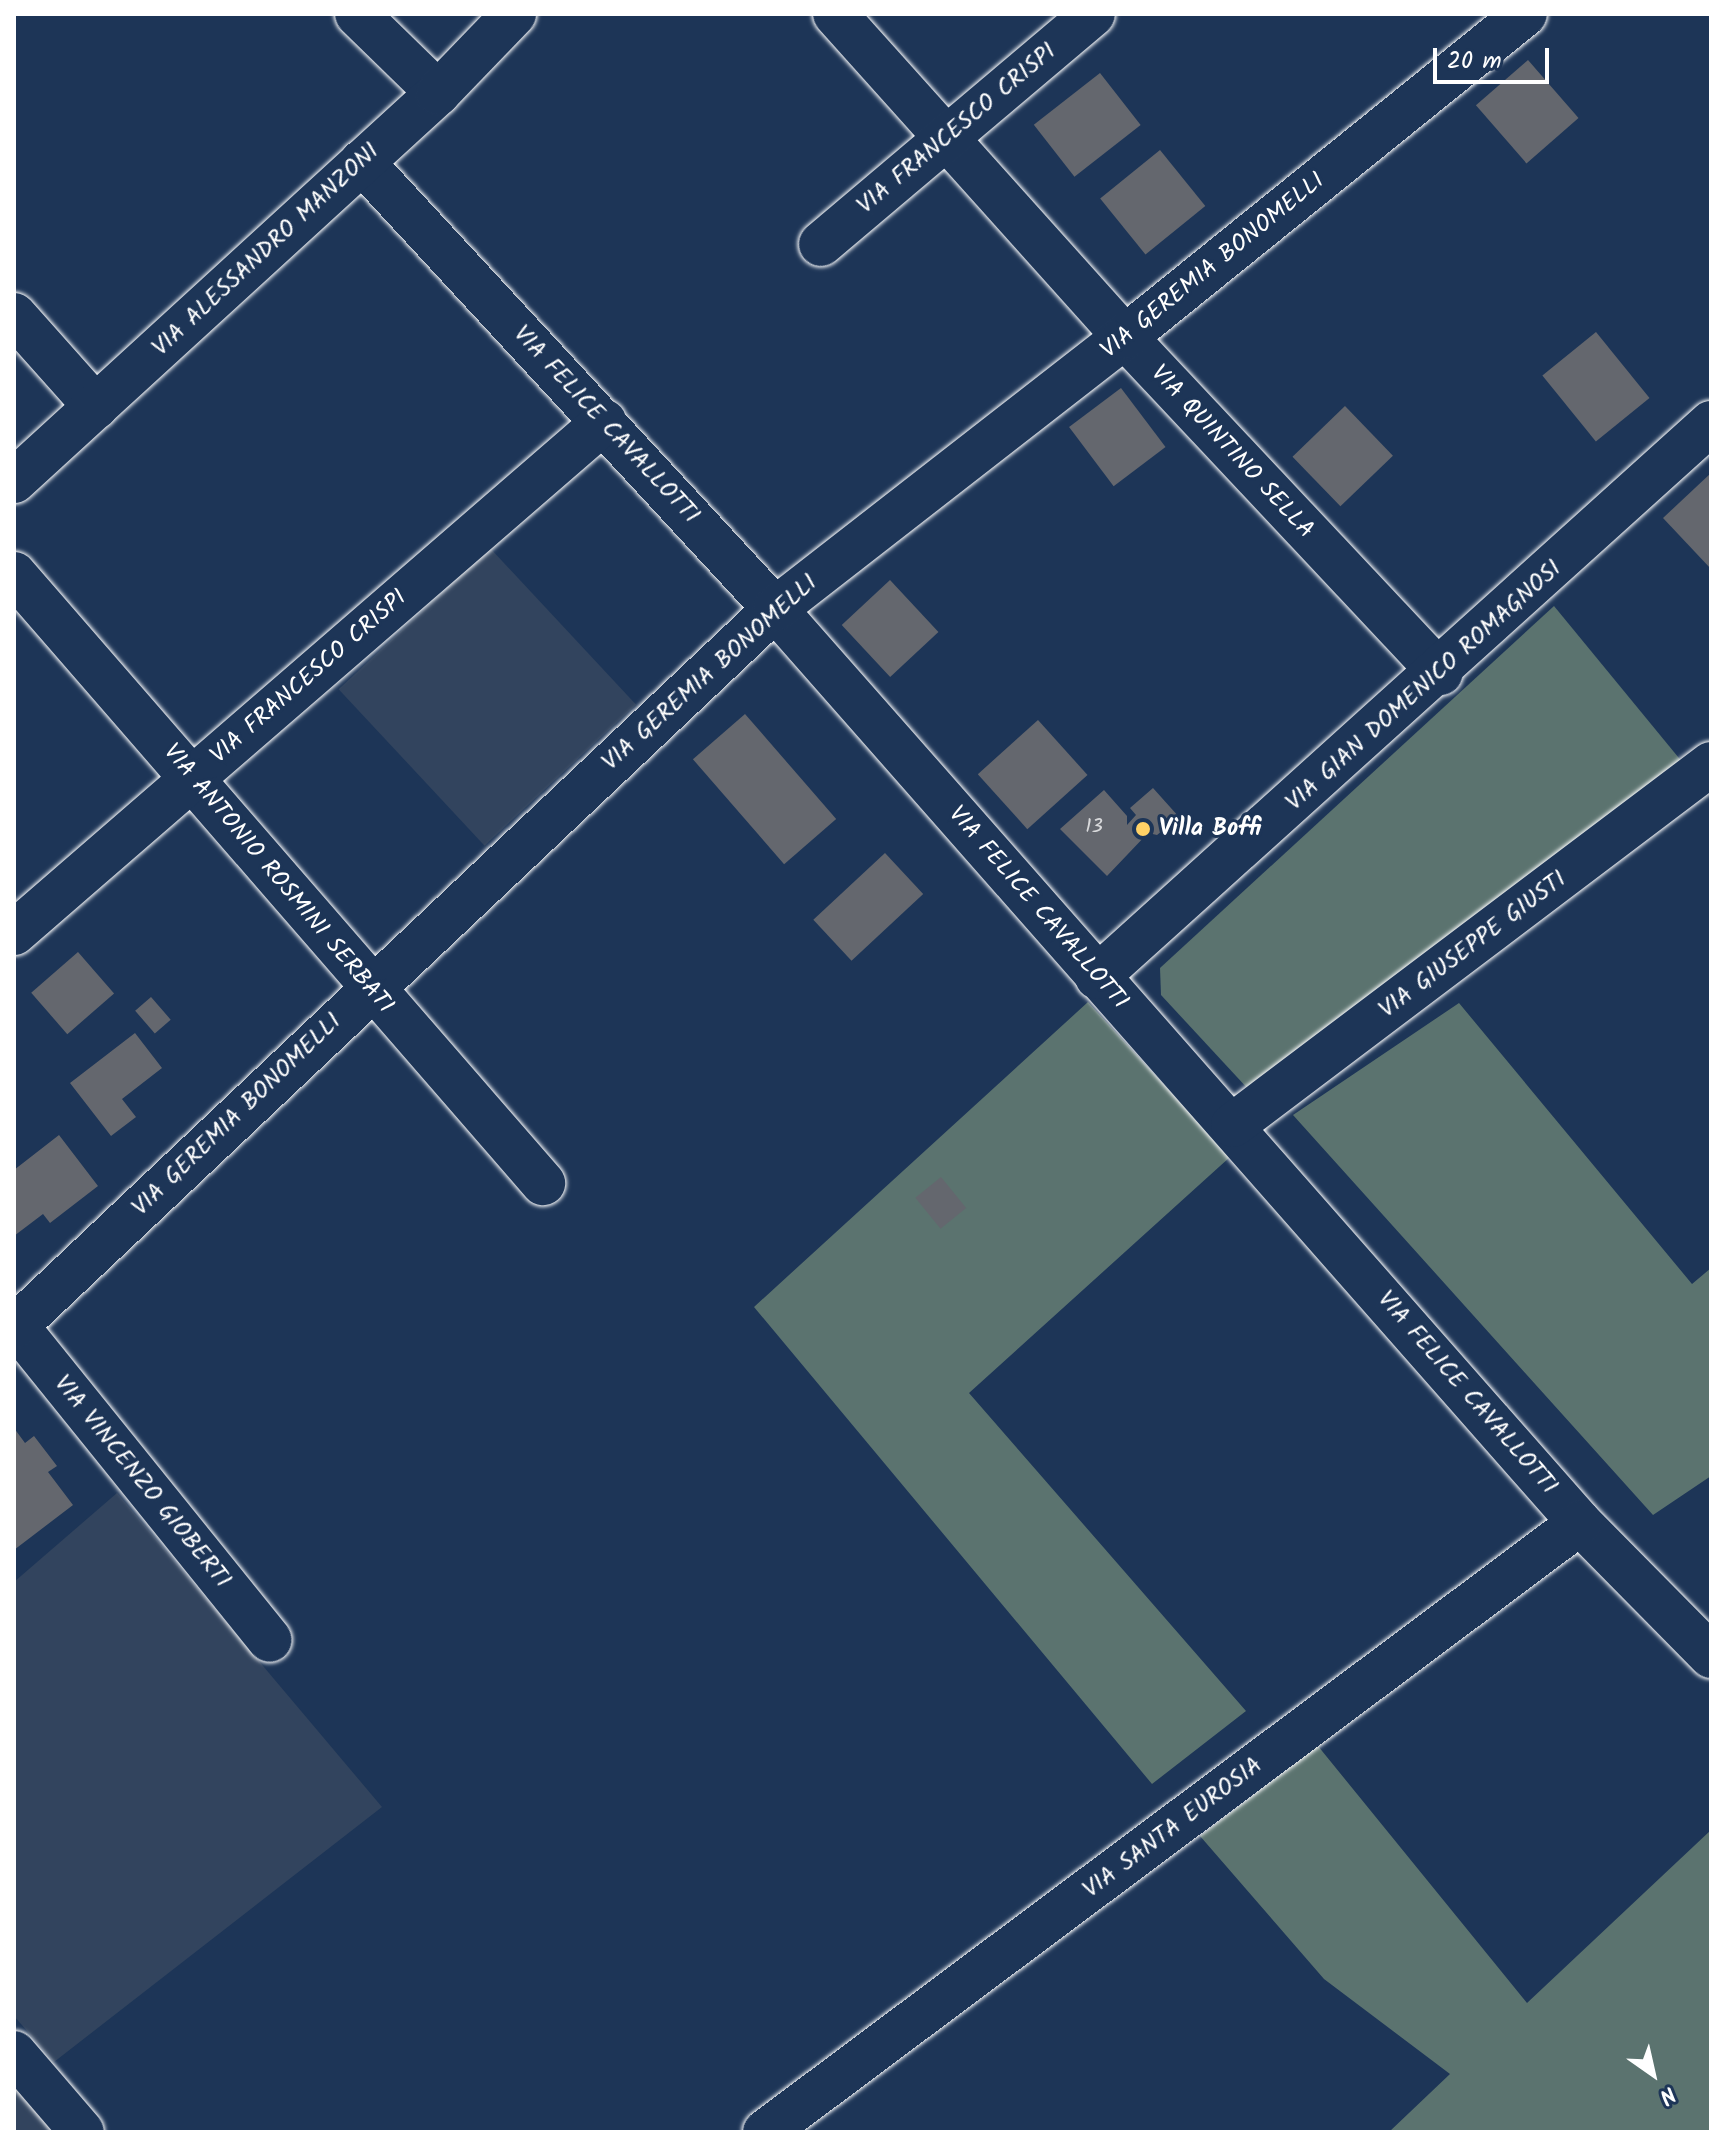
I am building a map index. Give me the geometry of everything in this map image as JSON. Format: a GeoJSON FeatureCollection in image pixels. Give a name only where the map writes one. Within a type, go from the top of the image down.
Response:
{"type":"FeatureCollection","features":[{"type":"Feature","properties":{"kind":"street"},"geometry":{"type":"LineString","coordinates":[[357,14],[438,93]]}},
{"type":"Feature","properties":{"kind":"street","name":"VIA ALESSANDRO MANZONI"},"geometry":{"type":"LineString","coordinates":[[14,481],[438,93],[514,14]]}},
{"type":"Feature","properties":{"kind":"street","name":"VIA QUINTINO SELLA"},"geometry":{"type":"LineString","coordinates":[[835,14],[1125,337],[1440,673]]}},
{"type":"Feature","properties":{"kind":"street","name":"VIA FRANCESCO CRISPI"},"geometry":{"type":"LineString","coordinates":[[821,244],[1093,14]]}},
{"type":"Feature","properties":{"kind":"street","name":"VIA GEREMIA BONOMELLI"},"geometry":{"type":"LineString","coordinates":[[15,1325],[775,609],[1125,337],[1525,14]]}},
{"type":"Feature","properties":{"kind":"street","name":"VIA FELICE CAVALLOTTI"},"geometry":{"type":"LineString","coordinates":[[362,162],[775,609],[1097,977],[1233,1125],[1580,1523],[1711,1656]]}},
{"type":"Feature","properties":{"kind":"street"},"geometry":{"type":"LineString","coordinates":[[14,315],[96,407]]}},
{"type":"Feature","properties":{"kind":"street","name":"VIA FRANCESCO CRISPI"},"geometry":{"type":"LineString","coordinates":[[14,933],[604,422]]}},
{"type":"Feature","properties":{"kind":"street","name":"VIA GIAN DOMENICO ROMAGNOSI"},"geometry":{"type":"LineString","coordinates":[[1097,977],[1440,673],[1711,423]]}},
{"type":"Feature","properties":{"kind":"street","name":"VIA ANTONIO ROSMINI SERBATI"},"geometry":{"type":"LineString","coordinates":[[14,574],[192,777],[370,988],[543,1183]]}},
{"type":"Feature","properties":{"kind":"street","name":"VIA GIUSEPPE GIUSTI"},"geometry":{"type":"LineString","coordinates":[[1233,1125],[1711,764]]}},
{"type":"Feature","properties":{"kind":"street","name":"VIA VINCENZO GIOBERTI"},"geometry":{"type":"LineString","coordinates":[[15,1325],[270,1640]]}},
{"type":"Feature","properties":{"kind":"street","name":"VIA SANTA EUROSIA"},"geometry":{"type":"LineString","coordinates":[[765,2132],[1580,1523]]}},
{"type":"Feature","properties":{"kind":"street"},"geometry":{"type":"LineString","coordinates":[[14,2053],[82,2132]]}},
{"type":"Feature","properties":{"kind":"shaded area"},"geometry":{"type":"Polygon","coordinates":[[[490,548],[636,705],[485,846],[339,689],[490,548]]]}},
{"type":"Feature","properties":{"kind":"shaded area"},"geometry":{"type":"Polygon","coordinates":[[[117,1493],[382,1807],[54,2062],[14,2016],[14,1582],[117,1493]]]}},
{"type":"Feature","properties":{"kind":"shaded area"},"geometry":{"type":"Polygon","coordinates":[[[14,2084],[55,2132],[14,2132],[14,2084]]]}},
{"type":"Feature","properties":{"kind":"green space"},"geometry":{"type":"Polygon","coordinates":[[[1554,606],[1683,763],[1249,1090],[1161,995],[1160,968],[1554,606]]]}},
{"type":"Feature","properties":{"kind":"green space"},"geometry":{"type":"Polygon","coordinates":[[[1088,1002],[1230,1157],[969,1393],[1246,1711],[1152,1784],[754,1307],[1088,1002]]]}},
{"type":"Feature","properties":{"kind":"green space"},"geometry":{"type":"Polygon","coordinates":[[[1459,1003],[1692,1284],[1711,1268],[1711,1476],[1653,1515],[1293,1115],[1459,1003]]]}},
{"type":"Feature","properties":{"kind":"green space"},"geometry":{"type":"Polygon","coordinates":[[[1318,1746],[1527,2003],[1711,1830],[1711,2132],[1389,2132],[1450,2074],[1324,1979],[1200,1836],[1318,1746]]]}},
{"type":"Feature","properties":{"kind":"building"},"geometry":{"type":"Polygon","coordinates":[[[1528,60],[1579,118],[1526,163],[1476,105],[1528,60]]]}},
{"type":"Feature","properties":{"kind":"building"},"geometry":{"type":"Polygon","coordinates":[[[1100,73],[1141,125],[1074,177],[1034,125],[1100,73]]]}},
{"type":"Feature","properties":{"kind":"building"},"geometry":{"type":"Polygon","coordinates":[[[1160,150],[1205,206],[1145,254],[1100,198],[1160,150]]]}},
{"type":"Feature","properties":{"kind":"building"},"geometry":{"type":"Polygon","coordinates":[[[1596,332],[1649,398],[1596,441],[1542,375],[1596,332]]]}},
{"type":"Feature","properties":{"kind":"building"},"geometry":{"type":"Polygon","coordinates":[[[1121,388],[1166,447],[1114,486],[1069,427],[1121,388]]]}},
{"type":"Feature","properties":{"kind":"building"},"geometry":{"type":"Polygon","coordinates":[[[1345,406],[1393,456],[1340,506],[1292,457],[1345,406]]]}},
{"type":"Feature","properties":{"kind":"building"},"geometry":{"type":"Polygon","coordinates":[[[1711,473],[1711,569],[1663,518],[1711,473]]]}},
{"type":"Feature","properties":{"kind":"building"},"geometry":{"type":"Polygon","coordinates":[[[890,580],[938,632],[890,677],[842,625],[890,580]]]}},
{"type":"Feature","properties":{"kind":"building"},"geometry":{"type":"Polygon","coordinates":[[[745,714],[836,819],[784,864],[693,759],[745,714]]]}},
{"type":"Feature","properties":{"kind":"building"},"geometry":{"type":"Polygon","coordinates":[[[1038,720],[1088,775],[1027,829],[978,774],[1038,720]]]}},
{"type":"Feature","properties":{"kind":"building"},"geometry":{"type":"Polygon","coordinates":[[[1153,788],[1179,817],[1157,835],[1148,833],[1107,876],[1060,829],[1104,790],[1127,816],[1127,825],[1136,815],[1130,808],[1153,788]]]}},
{"type":"Feature","properties":{"kind":"building"},"geometry":{"type":"Polygon","coordinates":[[[885,853],[923,894],[852,961],[813,920],[885,853]]]}},
{"type":"Feature","properties":{"kind":"building"},"geometry":{"type":"Polygon","coordinates":[[[78,952],[114,994],[67,1034],[31,993],[78,952]]]}},
{"type":"Feature","properties":{"kind":"building"},"geometry":{"type":"Polygon","coordinates":[[[151,997],[171,1020],[155,1033],[135,1011],[151,997]]]}},
{"type":"Feature","properties":{"kind":"building"},"geometry":{"type":"Polygon","coordinates":[[[135,1033],[162,1068],[122,1099],[136,1117],[111,1136],[70,1083],[135,1033]]]}},
{"type":"Feature","properties":{"kind":"building"},"geometry":{"type":"Polygon","coordinates":[[[59,1135],[98,1186],[50,1223],[43,1214],[14,1236],[14,1170],[59,1135]]]}},
{"type":"Feature","properties":{"kind":"building"},"geometry":{"type":"Polygon","coordinates":[[[941,1177],[966,1208],[941,1229],[915,1198],[941,1177]]]}},
{"type":"Feature","properties":{"kind":"building"},"geometry":{"type":"Polygon","coordinates":[[[14,1428],[25,1443],[34,1436],[57,1466],[48,1472],[73,1505],[14,1550],[14,1428]]]}},
{"type":"Feature","properties":{"kind":"place","name":"Villa Boffi"},"geometry":{"type":"Point","coordinates":[1143,829]}}]}
